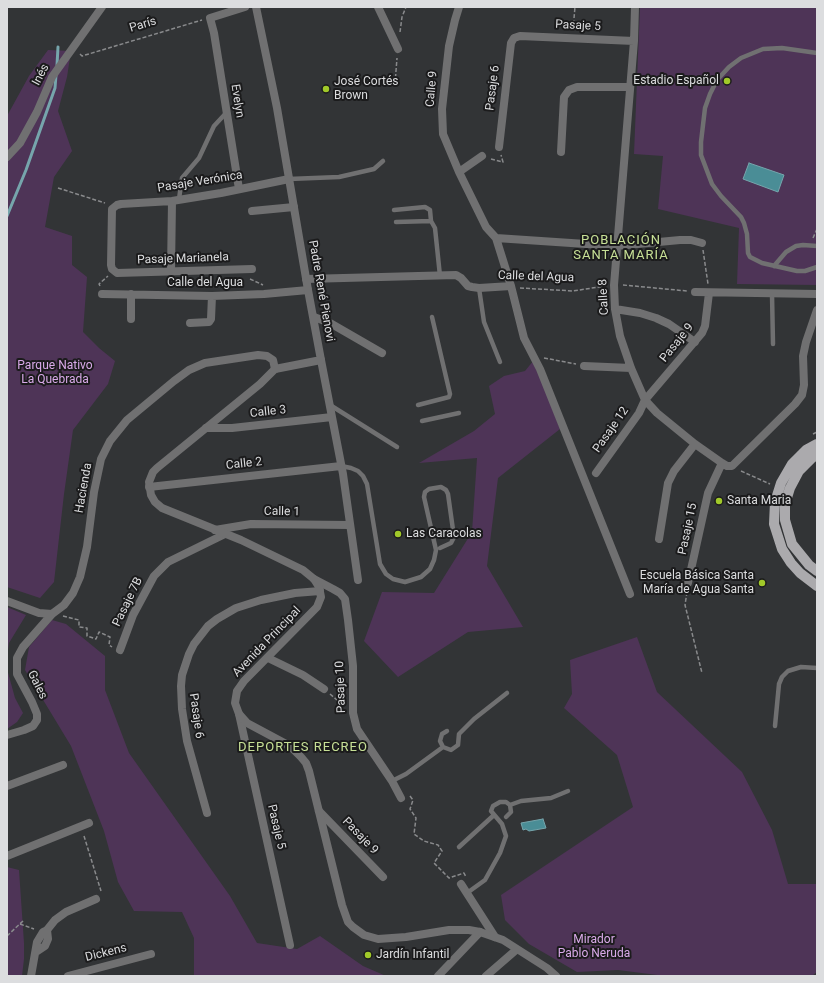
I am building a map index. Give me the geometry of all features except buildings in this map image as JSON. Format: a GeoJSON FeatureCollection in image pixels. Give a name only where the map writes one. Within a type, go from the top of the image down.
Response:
{"type":"FeatureCollection","features":[{"type":"Feature","properties":{"kind":"main road"},"geometry":{"type":"LineString","coordinates":[[817,444],[806,450],[792,464],[781,483],[775,502],[774,524],[782,549],[792,564],[800,573],[817,586]]}},
{"type":"Feature","properties":{"kind":"main road"},"geometry":{"type":"LineString","coordinates":[[817,455],[799,471],[790,488],[785,504],[785,520],[792,544],[809,565],[817,571]]}},
{"type":"Feature","properties":{"kind":"street","name":"Inés"},"geometry":{"type":"LineString","coordinates":[[7,157],[20,143],[37,112],[52,77],[102,7]]}},
{"type":"Feature","properties":{"kind":"street"},"geometry":{"type":"LineString","coordinates":[[210,18],[245,7]]}},
{"type":"Feature","properties":{"kind":"street","name":"Padre René Pienovi"},"geometry":{"type":"LineString","coordinates":[[256,7],[277,108],[306,279],[341,466],[358,580]]}},
{"type":"Feature","properties":{"kind":"street"},"geometry":{"type":"LineString","coordinates":[[378,7],[398,48]]}},
{"type":"Feature","properties":{"kind":"street","name":"Calle 9"},"geometry":{"type":"LineString","coordinates":[[460,7],[448,46],[442,109],[443,134],[459,172],[486,227],[496,238],[511,286],[524,338],[540,369],[630,594]]}},
{"type":"Feature","properties":{"kind":"street","name":"Calle 8"},"geometry":{"type":"LineString","coordinates":[[635,7],[634,41],[614,285],[615,309],[620,336],[631,368],[645,400],[657,413],[695,444],[727,466],[732,466]]}},
{"type":"Feature","properties":{"kind":"street","name":"Evelyn"},"geometry":{"type":"LineString","coordinates":[[210,18],[214,33],[239,189]]}},
{"type":"Feature","properties":{"kind":"street","name":"Pasaje 5"},"geometry":{"type":"LineString","coordinates":[[520,36],[634,41]]}},
{"type":"Feature","properties":{"kind":"street","name":"Pasaje 6"},"geometry":{"type":"LineString","coordinates":[[498,147],[511,43],[514,38],[520,36]]}},
{"type":"Feature","properties":{"kind":"street"},"geometry":{"type":"LineString","coordinates":[[561,152],[564,97],[569,90],[577,87],[630,87]]}},
{"type":"Feature","properties":{"kind":"street"},"geometry":{"type":"LineString","coordinates":[[459,172],[482,156]]}},
{"type":"Feature","properties":{"kind":"street","name":"Pasaje Verónica"},"geometry":{"type":"LineString","coordinates":[[114,206],[121,204],[175,200],[289,179]]}},
{"type":"Feature","properties":{"kind":"street"},"geometry":{"type":"LineString","coordinates":[[171,270],[175,200]]}},
{"type":"Feature","properties":{"kind":"street"},"geometry":{"type":"LineString","coordinates":[[114,206],[111,211],[111,265],[114,271]]}},
{"type":"Feature","properties":{"kind":"street"},"geometry":{"type":"LineString","coordinates":[[252,211],[294,207]]}},
{"type":"Feature","properties":{"kind":"street"},"geometry":{"type":"LineString","coordinates":[[496,238],[616,246],[680,240],[691,240],[702,243]]}},
{"type":"Feature","properties":{"kind":"street","name":"Pasaje Marianela"},"geometry":{"type":"LineString","coordinates":[[114,271],[120,273],[171,270],[235,270],[252,268]]}},
{"type":"Feature","properties":{"kind":"street"},"geometry":{"type":"LineString","coordinates":[[306,279],[391,276],[459,276],[468,286],[479,288]]}},
{"type":"Feature","properties":{"kind":"street","name":"Calle del Agua"},"geometry":{"type":"LineString","coordinates":[[479,288],[511,286]]}},
{"type":"Feature","properties":{"kind":"street","name":"Calle del Agua"},"geometry":{"type":"LineString","coordinates":[[102,294],[212,296],[264,294],[308,290]]}},
{"type":"Feature","properties":{"kind":"street"},"geometry":{"type":"LineString","coordinates":[[695,292],[817,294]]}},
{"type":"Feature","properties":{"kind":"street","name":"Pasaje 9"},"geometry":{"type":"LineString","coordinates":[[645,400],[702,333],[705,326],[709,293]]}},
{"type":"Feature","properties":{"kind":"street"},"geometry":{"type":"LineString","coordinates":[[131,294],[131,319]]}},
{"type":"Feature","properties":{"kind":"street"},"geometry":{"type":"LineString","coordinates":[[190,323],[209,322],[211,319],[212,296]]}},
{"type":"Feature","properties":{"kind":"street"},"geometry":{"type":"LineString","coordinates":[[615,309],[640,313],[656,318],[669,324],[695,342]]}},
{"type":"Feature","properties":{"kind":"street"},"geometry":{"type":"LineString","coordinates":[[732,466],[795,404],[802,395],[804,384],[803,356],[806,342],[817,310]]}},
{"type":"Feature","properties":{"kind":"street"},"geometry":{"type":"LineString","coordinates":[[314,317],[330,323],[382,353]]}},
{"type":"Feature","properties":{"kind":"street","name":"Hacienda"},"geometry":{"type":"LineString","coordinates":[[52,614],[69,599],[77,585],[86,547],[94,492],[101,459],[110,441],[127,420],[189,370],[205,363],[258,355],[267,356],[273,360],[275,369]]}},
{"type":"Feature","properties":{"kind":"street"},"geometry":{"type":"LineString","coordinates":[[320,591],[314,579],[304,570],[158,505],[152,499],[149,487],[151,477],[157,468],[260,384],[275,369],[321,360]]}},
{"type":"Feature","properties":{"kind":"street"},"geometry":{"type":"LineString","coordinates":[[584,366],[631,368]]}},
{"type":"Feature","properties":{"kind":"street","name":"Pasaje 12"},"geometry":{"type":"LineString","coordinates":[[596,473],[639,413],[645,400]]}},
{"type":"Feature","properties":{"kind":"street","name":"Calle 3"},"geometry":{"type":"LineString","coordinates":[[206,428],[232,428],[332,417]]}},
{"type":"Feature","properties":{"kind":"street"},"geometry":{"type":"LineString","coordinates":[[659,539],[668,483],[674,471],[695,444]]}},
{"type":"Feature","properties":{"kind":"street","name":"Pasaje 15"},"geometry":{"type":"LineString","coordinates":[[688,583],[708,493],[722,463]]}},
{"type":"Feature","properties":{"kind":"street","name":"Calle 2"},"geometry":{"type":"LineString","coordinates":[[149,487],[341,466]]}},
{"type":"Feature","properties":{"kind":"street","name":"Calle 1"},"geometry":{"type":"LineString","coordinates":[[215,530],[251,524],[350,525]]}},
{"type":"Feature","properties":{"kind":"street","name":"Pasaje 7B"},"geometry":{"type":"LineString","coordinates":[[120,650],[133,615],[154,576],[168,562],[225,534]]}},
{"type":"Feature","properties":{"kind":"street","name":"Pasaje 10"},"geometry":{"type":"LineString","coordinates":[[314,579],[340,593],[344,599],[353,666],[353,713],[357,729],[392,781],[401,798]]}},
{"type":"Feature","properties":{"kind":"street","name":"Pasaje 6"},"geometry":{"type":"LineString","coordinates":[[207,813],[187,741],[182,709],[181,681],[185,664],[194,644],[208,626],[236,608],[261,600],[295,593],[320,591]]}},
{"type":"Feature","properties":{"kind":"street","name":"Avenida Principal"},"geometry":{"type":"LineString","coordinates":[[239,714],[235,703],[240,686],[314,612],[320,602],[320,591]]}},
{"type":"Feature","properties":{"kind":"street"},"geometry":{"type":"LineString","coordinates":[[7,601],[40,613],[52,614]]}},
{"type":"Feature","properties":{"kind":"street","name":"Gales"},"geometry":{"type":"LineString","coordinates":[[7,735],[33,726],[37,720],[37,714],[32,702],[17,674],[17,658],[23,647],[52,614]]}},
{"type":"Feature","properties":{"kind":"street"},"geometry":{"type":"LineString","coordinates":[[268,658],[303,675],[324,690]]}},
{"type":"Feature","properties":{"kind":"street"},"geometry":{"type":"LineString","coordinates":[[239,714],[247,723],[284,742],[295,750],[309,771],[342,905],[348,922],[353,927],[371,937],[386,939],[449,930],[469,930],[480,932],[495,937],[547,968],[556,976]]}},
{"type":"Feature","properties":{"kind":"street","name":"Pasaje 5"},"geometry":{"type":"LineString","coordinates":[[239,714],[290,944]]}},
{"type":"Feature","properties":{"kind":"street"},"geometry":{"type":"LineString","coordinates":[[7,786],[63,765]]}},
{"type":"Feature","properties":{"kind":"street","name":"Pasaje 9"},"geometry":{"type":"LineString","coordinates":[[319,811],[383,878]]}},
{"type":"Feature","properties":{"kind":"street"},"geometry":{"type":"LineString","coordinates":[[7,856],[85,825]]}},
{"type":"Feature","properties":{"kind":"street"},"geometry":{"type":"LineString","coordinates":[[461,884],[470,891],[495,937]]}},
{"type":"Feature","properties":{"kind":"street"},"geometry":{"type":"LineString","coordinates":[[31,976],[36,952],[45,946],[48,939],[45,931],[66,912],[96,899]]}},
{"type":"Feature","properties":{"kind":"street"},"geometry":{"type":"LineString","coordinates":[[438,976],[480,932]]}},
{"type":"Feature","properties":{"kind":"street"},"geometry":{"type":"LineString","coordinates":[[486,976],[516,950]]}},
{"type":"Feature","properties":{"kind":"street","name":"Dickens"},"geometry":{"type":"LineString","coordinates":[[68,976],[151,954]]}},
{"type":"Feature","properties":{"kind":"lane"},"geometry":{"type":"LineString","coordinates":[[817,53],[782,48],[763,49],[740,58],[728,67],[717,80],[710,94],[705,108],[701,142],[701,155],[712,184],[741,217],[744,223],[747,234],[748,253],[750,257],[762,263],[797,271],[805,271],[817,267]]}},
{"type":"Feature","properties":{"kind":"lane"},"geometry":{"type":"LineString","coordinates":[[175,200],[182,178],[199,158],[214,126],[226,112]]}},
{"type":"Feature","properties":{"kind":"lane"},"geometry":{"type":"LineString","coordinates":[[289,179],[339,177],[374,169],[383,161]]}},
{"type":"Feature","properties":{"kind":"lane"},"geometry":{"type":"LineString","coordinates":[[394,210],[425,207],[430,210],[431,221],[435,228],[440,276]]}},
{"type":"Feature","properties":{"kind":"lane"},"geometry":{"type":"LineString","coordinates":[[396,222],[431,221]]}},
{"type":"Feature","properties":{"kind":"lane"},"geometry":{"type":"LineString","coordinates":[[774,266],[786,252],[796,246],[817,246]]}},
{"type":"Feature","properties":{"kind":"lane"},"geometry":{"type":"LineString","coordinates":[[479,288],[484,322],[500,362]]}},
{"type":"Feature","properties":{"kind":"lane"},"geometry":{"type":"LineString","coordinates":[[772,294],[773,344]]}},
{"type":"Feature","properties":{"kind":"lane"},"geometry":{"type":"LineString","coordinates":[[418,405],[449,397],[450,394],[432,317]]}},
{"type":"Feature","properties":{"kind":"lane"},"geometry":{"type":"LineString","coordinates":[[330,405],[397,447]]}},
{"type":"Feature","properties":{"kind":"lane"},"geometry":{"type":"LineString","coordinates":[[422,421],[459,413]]}},
{"type":"Feature","properties":{"kind":"lane"},"geometry":{"type":"LineString","coordinates":[[341,466],[358,471],[363,476],[367,484],[380,564],[386,574],[392,579],[405,582],[421,577],[430,569],[436,550],[424,497],[425,492],[429,489],[441,487],[446,490],[448,494],[454,537],[451,543],[440,548]]}},
{"type":"Feature","properties":{"kind":"lane"},"geometry":{"type":"LineString","coordinates":[[775,726],[779,684],[782,677],[788,671],[801,667],[817,668]]}},
{"type":"Feature","properties":{"kind":"lane"},"geometry":{"type":"LineString","coordinates":[[447,731],[442,734],[440,741],[443,747],[451,750],[458,745],[459,734],[474,719],[507,692]]}},
{"type":"Feature","properties":{"kind":"lane"},"geometry":{"type":"LineString","coordinates":[[392,781],[406,774],[443,747]]}},
{"type":"Feature","properties":{"kind":"lane"},"geometry":{"type":"LineString","coordinates":[[470,891],[485,880],[497,858],[506,836],[502,824],[491,811],[493,806],[500,802],[506,802],[510,805],[522,801],[551,798],[568,791]]}},
{"type":"Feature","properties":{"kind":"lane"},"geometry":{"type":"LineString","coordinates":[[506,817],[511,812],[510,805]]}},
{"type":"Feature","properties":{"kind":"lane"},"geometry":{"type":"LineString","coordinates":[[459,847],[494,815]]}},
{"type":"Feature","properties":{"kind":"path"},"geometry":{"type":"LineString","coordinates":[[573,38],[575,7]]}},
{"type":"Feature","properties":{"kind":"path","name":"París"},"geometry":{"type":"LineString","coordinates":[[71,51],[82,56],[210,18]]}},
{"type":"Feature","properties":{"kind":"path"},"geometry":{"type":"LineString","coordinates":[[482,156],[503,162],[498,147]]}},
{"type":"Feature","properties":{"kind":"path"},"geometry":{"type":"LineString","coordinates":[[58,188],[114,206]]}},
{"type":"Feature","properties":{"kind":"path"},"geometry":{"type":"LineString","coordinates":[[809,245],[817,228]]}},
{"type":"Feature","properties":{"kind":"path"},"geometry":{"type":"LineString","coordinates":[[702,243],[709,293]]}},
{"type":"Feature","properties":{"kind":"path"},"geometry":{"type":"LineString","coordinates":[[235,270],[239,274],[263,285],[264,294]]}},
{"type":"Feature","properties":{"kind":"path"},"geometry":{"type":"LineString","coordinates":[[102,294],[99,284],[114,271]]}},
{"type":"Feature","properties":{"kind":"path","name":"Calle del Agua"},"geometry":{"type":"LineString","coordinates":[[511,286],[573,291],[614,285],[695,292]]}},
{"type":"Feature","properties":{"kind":"path"},"geometry":{"type":"LineString","coordinates":[[533,356],[584,366]]}},
{"type":"Feature","properties":{"kind":"path"},"geometry":{"type":"LineString","coordinates":[[732,466],[770,484]]}},
{"type":"Feature","properties":{"kind":"path"},"geometry":{"type":"LineString","coordinates":[[688,583],[685,605],[702,673]]}},
{"type":"Feature","properties":{"kind":"path"},"geometry":{"type":"LineString","coordinates":[[52,614],[79,620],[79,626],[86,628],[87,636],[96,639],[99,632],[110,637],[109,645],[120,650]]}},
{"type":"Feature","properties":{"kind":"path"},"geometry":{"type":"LineString","coordinates":[[324,690],[353,713]]}},
{"type":"Feature","properties":{"kind":"path"},"geometry":{"type":"LineString","coordinates":[[409,795],[413,800],[410,809],[416,818],[414,834],[424,841],[438,845],[442,851],[434,863],[449,878],[464,873],[470,891]]}},
{"type":"Feature","properties":{"kind":"path"},"geometry":{"type":"LineString","coordinates":[[85,825],[101,892],[96,899]]}},
{"type":"Feature","properties":{"kind":"path"},"geometry":{"type":"LineString","coordinates":[[7,936],[24,920]]}},
{"type":"Feature","properties":{"kind":"path"},"geometry":{"type":"LineString","coordinates":[[20,924],[45,931]]}},
{"type":"Feature","properties":{"kind":"green space","name":"Estadio Español"},"geometry":{"type":"Polygon","coordinates":[[[640,7],[817,7],[817,285],[737,284],[739,228],[658,209],[663,156],[634,154],[640,7]]]}},
{"type":"Feature","properties":{"kind":"green space","name":"Parque Nativo La Quebrada"},"geometry":{"type":"Polygon","coordinates":[[[48,50],[71,51],[67,77],[58,111],[72,151],[54,177],[45,227],[72,236],[72,265],[87,277],[83,332],[115,361],[108,384],[73,430],[54,582],[40,598],[7,587],[7,116],[29,76],[48,50]]]}},
{"type":"Feature","properties":{"kind":"green space"},"geometry":{"type":"Polygon","coordinates":[[[534,360],[560,429],[498,478],[487,566],[523,627],[468,632],[398,677],[364,641],[382,592],[434,593],[472,532],[477,458],[419,463],[474,431],[495,414],[489,386],[504,376],[525,371],[534,360]]]}},
{"type":"Feature","properties":{"kind":"green space"},"geometry":{"type":"Polygon","coordinates":[[[7,607],[26,615],[9,643],[7,656],[7,607]]]}},
{"type":"Feature","properties":{"kind":"green space"},"geometry":{"type":"Polygon","coordinates":[[[52,620],[66,624],[105,656],[105,690],[129,753],[230,896],[257,943],[297,949],[320,936],[363,966],[386,976],[194,976],[194,938],[182,912],[134,911],[118,882],[104,831],[71,746],[25,670],[29,647],[52,620]]]}},
{"type":"Feature","properties":{"kind":"green space","name":"Mirador Pablo Neruda"},"geometry":{"type":"Polygon","coordinates":[[[637,637],[657,692],[742,772],[772,830],[788,884],[817,884],[817,972],[812,976],[665,976],[618,970],[577,972],[529,944],[505,920],[501,895],[633,807],[617,755],[564,708],[572,694],[570,660],[637,637]]]}},
{"type":"Feature","properties":{"kind":"green space"},"geometry":{"type":"Polygon","coordinates":[[[7,669],[15,698],[23,713],[17,722],[7,729],[7,669]]]}},
{"type":"Feature","properties":{"kind":"green space"},"geometry":{"type":"Polygon","coordinates":[[[7,867],[19,870],[24,943],[22,976],[7,976],[7,867]]]}},
{"type":"Feature","properties":{"kind":"water"},"geometry":{"type":"Polygon","coordinates":[[[749,163],[784,175],[778,192],[743,179],[749,163]]]}},
{"type":"Feature","properties":{"kind":"water"},"geometry":{"type":"Polygon","coordinates":[[[543,819],[546,828],[529,831],[526,829],[523,830],[521,823],[543,819]]]}},
{"type":"Feature","properties":{"kind":"waterway"},"geometry":{"type":"LineString","coordinates":[[57,65],[58,47]]}},
{"type":"Feature","properties":{"kind":"waterway"},"geometry":{"type":"LineString","coordinates":[[7,216],[26,170],[55,88],[56,75]]}},
{"type":"Feature","properties":{"kind":"place","name":"Estadio Español"},"geometry":{"type":"Point","coordinates":[727,81]}},
{"type":"Feature","properties":{"kind":"place","name":"José Cortés Brown"},"geometry":{"type":"Point","coordinates":[326,89]}},
{"type":"Feature","properties":{"kind":"place","name":"Santa Maria"},"geometry":{"type":"Point","coordinates":[719,501]}},
{"type":"Feature","properties":{"kind":"place","name":"Las Caracolas"},"geometry":{"type":"Point","coordinates":[398,534]}},
{"type":"Feature","properties":{"kind":"place","name":"Escuela Básica Santa María de Agua Santa"},"geometry":{"type":"Point","coordinates":[762,583]}},
{"type":"Feature","properties":{"kind":"place","name":"Jardín Infantil"},"geometry":{"type":"Point","coordinates":[368,955]}},
{"type":"Feature","properties":{"kind":"district","name":"POBLACIÓN SANTA MARÍA"},"geometry":{"type":"Point","coordinates":[621,248]}},
{"type":"Feature","properties":{"kind":"district","name":"DEPORTES RECREO"},"geometry":{"type":"Point","coordinates":[303,748]}}]}
